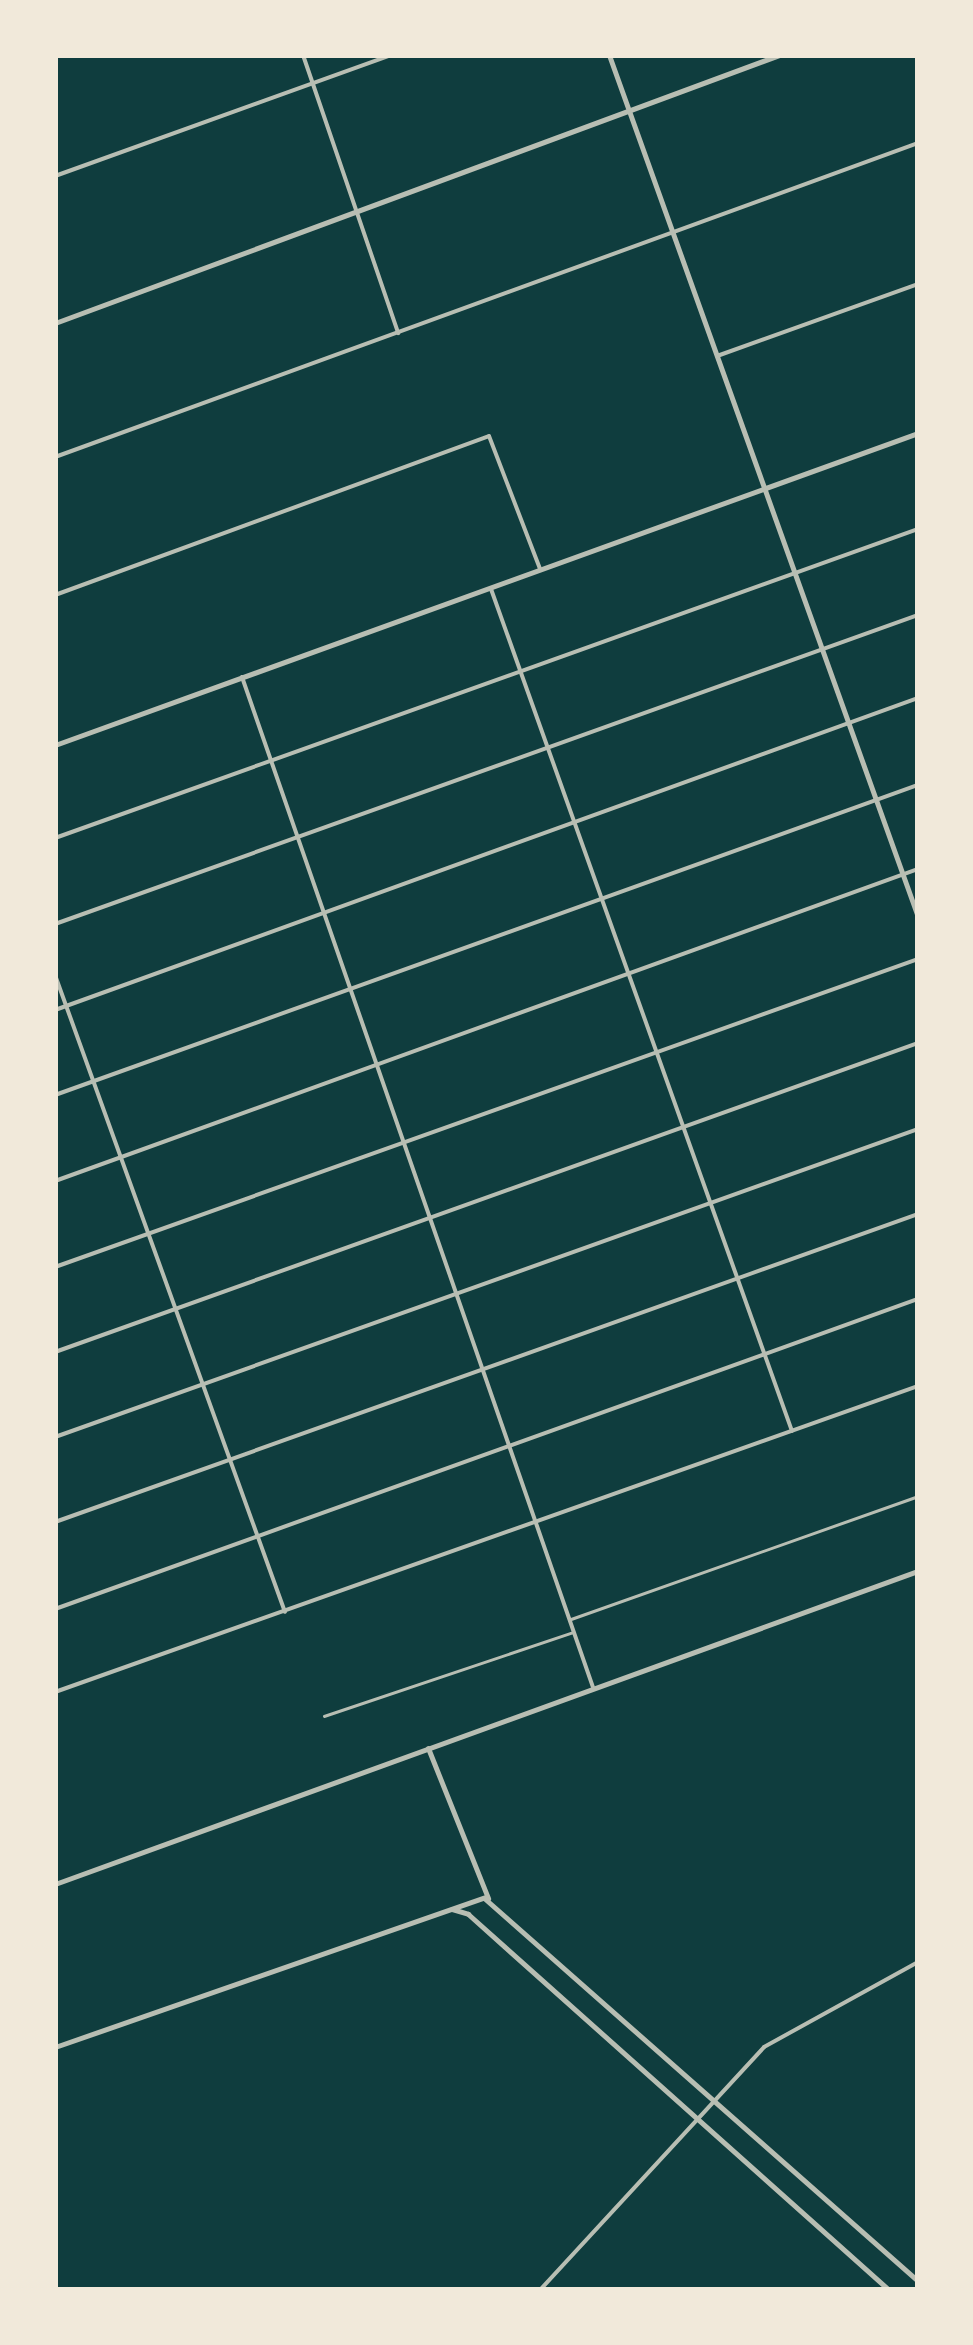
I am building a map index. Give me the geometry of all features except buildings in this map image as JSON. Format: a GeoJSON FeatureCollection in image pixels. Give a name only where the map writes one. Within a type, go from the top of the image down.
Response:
{"type":"FeatureCollection","features":[{"type":"Feature","properties":{"kind":"street"},"geometry":{"type":"LineString","coordinates":[[303,55],[353,214],[398,333]]}},
{"type":"Feature","properties":{"kind":"street"},"geometry":{"type":"LineString","coordinates":[[55,176],[392,55]]}},
{"type":"Feature","properties":{"kind":"street"},"geometry":{"type":"LineString","coordinates":[[609,55],[918,917]]}},
{"type":"Feature","properties":{"kind":"street"},"geometry":{"type":"LineString","coordinates":[[55,323],[779,55]]}},
{"type":"Feature","properties":{"kind":"street"},"geometry":{"type":"LineString","coordinates":[[55,457],[918,143]]}},
{"type":"Feature","properties":{"kind":"street"},"geometry":{"type":"LineString","coordinates":[[717,356],[918,284]]}},
{"type":"Feature","properties":{"kind":"street"},"geometry":{"type":"LineString","coordinates":[[55,745],[918,433]]}},
{"type":"Feature","properties":{"kind":"street"},"geometry":{"type":"LineString","coordinates":[[55,594],[489,436],[540,571]]}},
{"type":"Feature","properties":{"kind":"street"},"geometry":{"type":"LineString","coordinates":[[55,838],[918,529]]}},
{"type":"Feature","properties":{"kind":"street"},"geometry":{"type":"LineString","coordinates":[[491,589],[521,669],[544,750],[792,1431]]}},
{"type":"Feature","properties":{"kind":"street"},"geometry":{"type":"LineString","coordinates":[[55,924],[918,615]]}},
{"type":"Feature","properties":{"kind":"street"},"geometry":{"type":"LineString","coordinates":[[242,677],[294,839],[434,1217],[594,1688]]}},
{"type":"Feature","properties":{"kind":"street"},"geometry":{"type":"LineString","coordinates":[[55,1010],[918,698]]}},
{"type":"Feature","properties":{"kind":"street"},"geometry":{"type":"LineString","coordinates":[[55,1095],[918,785]]}},
{"type":"Feature","properties":{"kind":"street"},"geometry":{"type":"LineString","coordinates":[[55,1181],[918,868]]}},
{"type":"Feature","properties":{"kind":"street"},"geometry":{"type":"LineString","coordinates":[[55,1267],[652,1050],[918,959]]}},
{"type":"Feature","properties":{"kind":"street"},"geometry":{"type":"LineString","coordinates":[[55,975],[285,1612]]}},
{"type":"Feature","properties":{"kind":"street"},"geometry":{"type":"LineString","coordinates":[[55,1352],[918,1043]]}},
{"type":"Feature","properties":{"kind":"street"},"geometry":{"type":"LineString","coordinates":[[55,1437],[918,1129]]}},
{"type":"Feature","properties":{"kind":"street"},"geometry":{"type":"LineString","coordinates":[[55,1522],[918,1214]]}},
{"type":"Feature","properties":{"kind":"street"},"geometry":{"type":"LineString","coordinates":[[55,1609],[918,1299]]}},
{"type":"Feature","properties":{"kind":"street"},"geometry":{"type":"LineString","coordinates":[[55,1692],[918,1386]]}},
{"type":"Feature","properties":{"kind":"street"},"geometry":{"type":"LineString","coordinates":[[55,1884],[918,1571]]}},
{"type":"Feature","properties":{"kind":"street"},"geometry":{"type":"LineString","coordinates":[[428,1748],[475,1879],[489,1900],[698,2085],[711,2104],[918,2281]]}},
{"type":"Feature","properties":{"kind":"street"},"geometry":{"type":"LineString","coordinates":[[475,1879],[475,1921]]}},
{"type":"Feature","properties":{"kind":"street"},"geometry":{"type":"LineString","coordinates":[[55,2047],[447,1908],[472,1900],[489,1900]]}},
{"type":"Feature","properties":{"kind":"street"},"geometry":{"type":"LineString","coordinates":[[447,1908],[475,1921],[694,2123],[889,2290]]}},
{"type":"Feature","properties":{"kind":"street"},"geometry":{"type":"LineString","coordinates":[[540,2290],[780,2034],[918,1962]]}},
{"type":"Feature","properties":{"kind":"lane"},"geometry":{"type":"LineString","coordinates":[[570,1619],[918,1496]]}},
{"type":"Feature","properties":{"kind":"lane"},"geometry":{"type":"LineString","coordinates":[[324,1716],[574,1632]]}}]}
